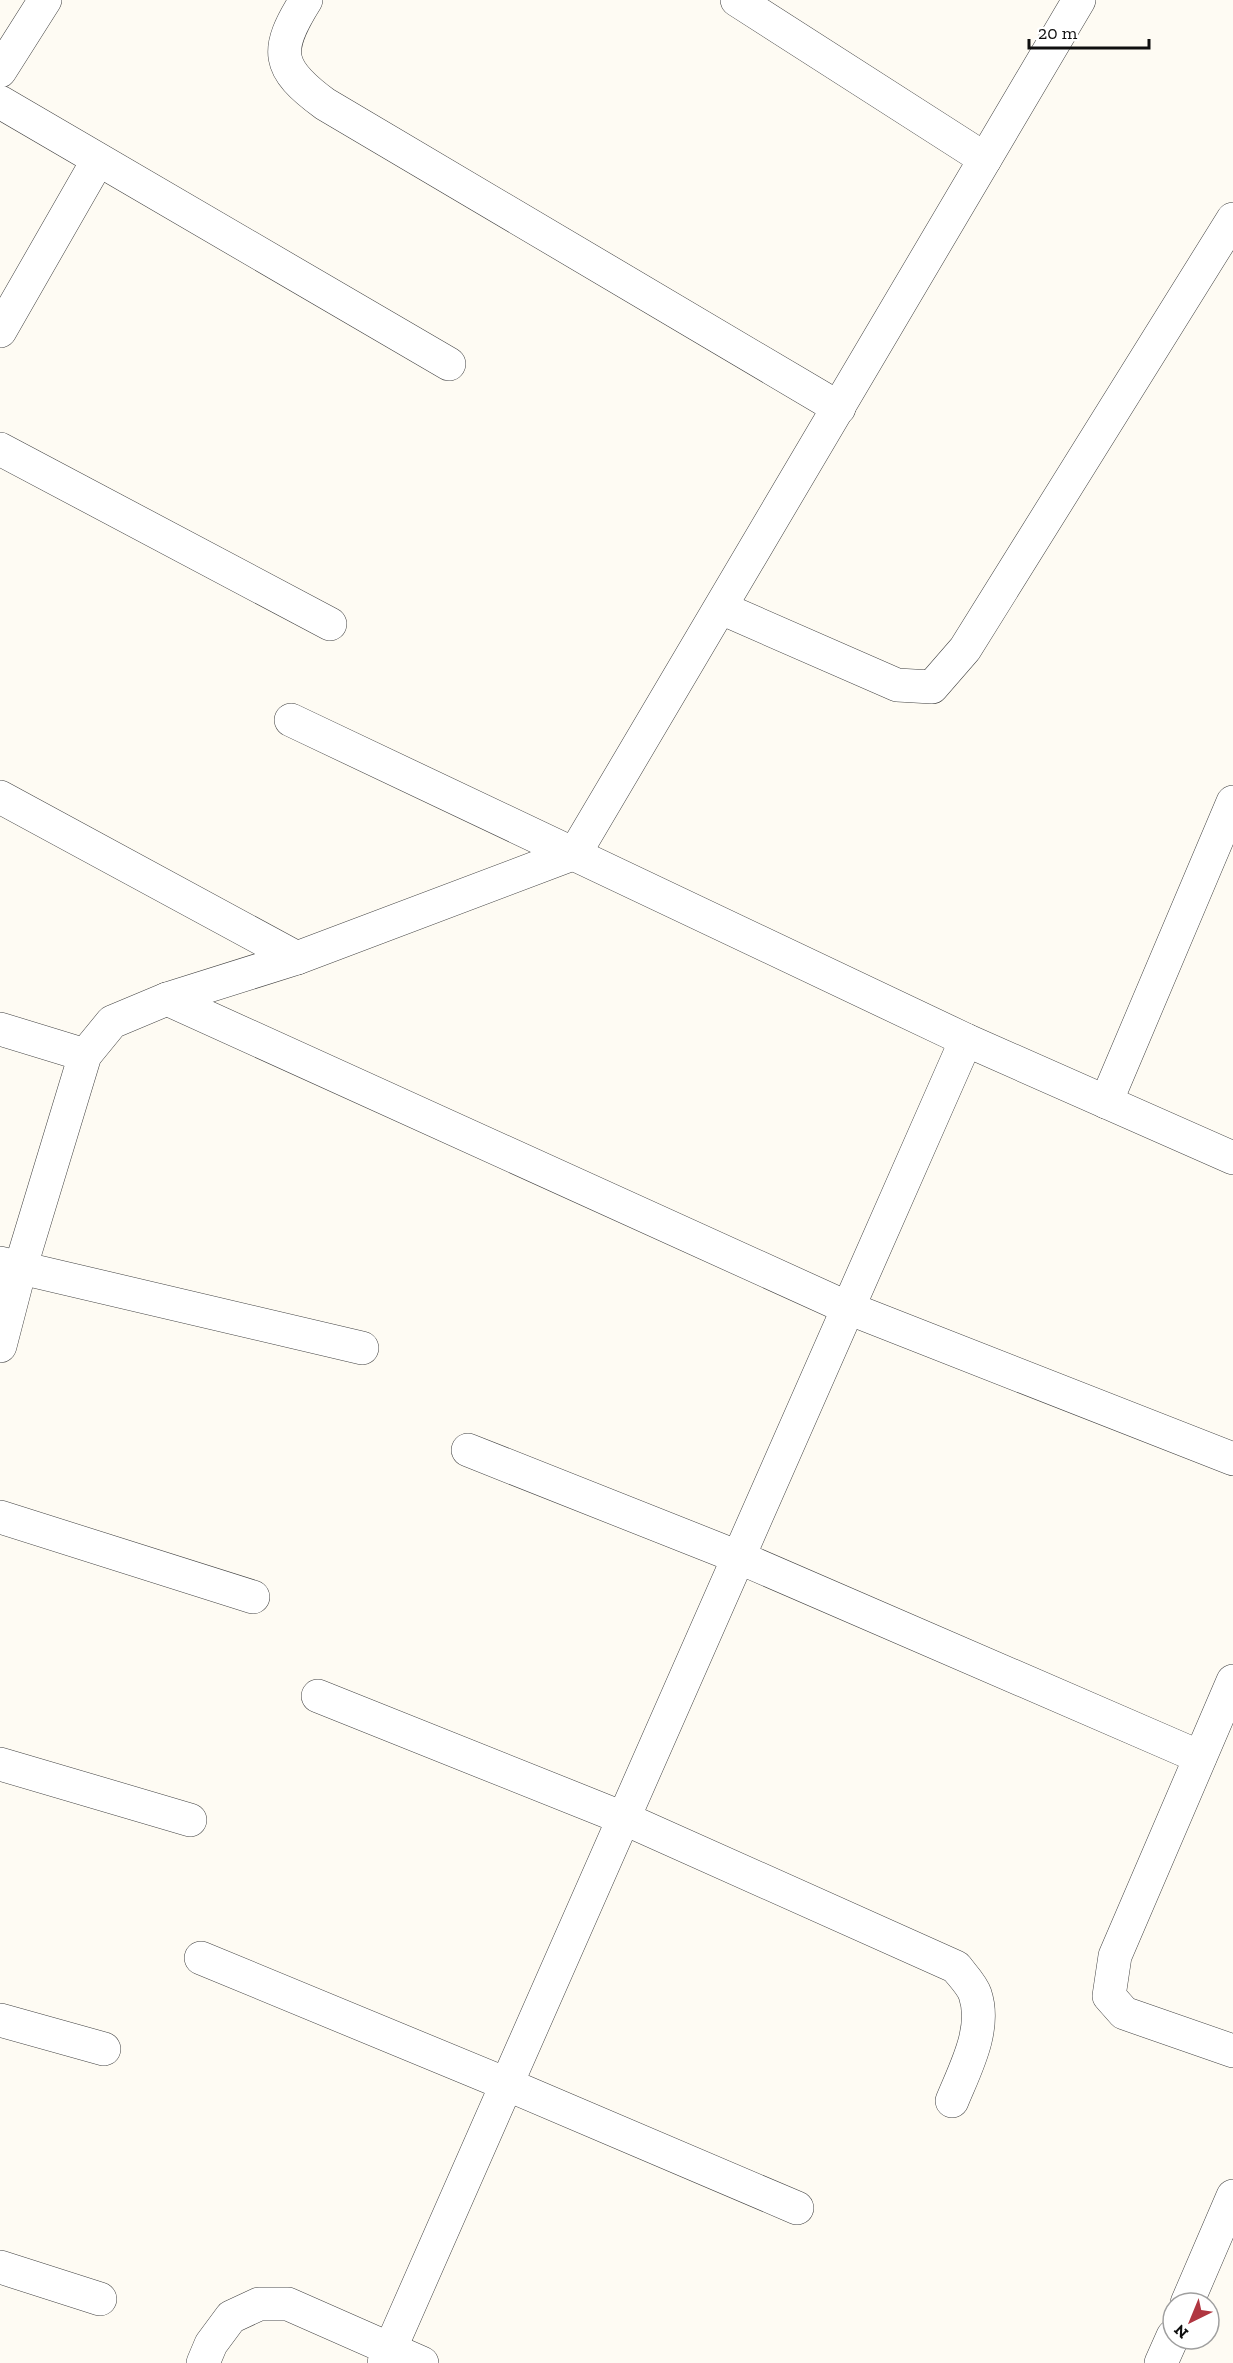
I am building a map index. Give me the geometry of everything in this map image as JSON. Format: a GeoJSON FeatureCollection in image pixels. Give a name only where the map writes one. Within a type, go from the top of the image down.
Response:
{"type":"FeatureCollection","features":[{"type":"Feature","properties":{"kind":"street"},"geometry":{"type":"LineString","coordinates":[[0,71],[45,0]]}},
{"type":"Feature","properties":{"kind":"street"},"geometry":{"type":"LineString","coordinates":[[306,0],[291,23],[284,46],[285,63],[301,87],[325,105],[839,408]]}},
{"type":"Feature","properties":{"kind":"street"},"geometry":{"type":"LineString","coordinates":[[737,0],[985,159]]}},
{"type":"Feature","properties":{"kind":"street"},"geometry":{"type":"LineString","coordinates":[[0,1346],[10,1266],[85,1055],[112,1022],[167,999],[297,958],[575,853],[1079,0]]}},
{"type":"Feature","properties":{"kind":"street"},"geometry":{"type":"LineString","coordinates":[[0,102],[449,364]]}},
{"type":"Feature","properties":{"kind":"street"},"geometry":{"type":"LineString","coordinates":[[0,331],[98,160]]}},
{"type":"Feature","properties":{"kind":"street"},"geometry":{"type":"LineString","coordinates":[[721,608],[897,685],[932,687],[965,649],[1233,219]]}},
{"type":"Feature","properties":{"kind":"street"},"geometry":{"type":"LineString","coordinates":[[0,449],[330,624]]}},
{"type":"Feature","properties":{"kind":"street"},"geometry":{"type":"LineString","coordinates":[[291,720],[966,1040],[1233,1158]]}},
{"type":"Feature","properties":{"kind":"street"},"geometry":{"type":"LineString","coordinates":[[0,797],[297,958]]}},
{"type":"Feature","properties":{"kind":"street"},"geometry":{"type":"LineString","coordinates":[[1106,1102],[1233,802]]}},
{"type":"Feature","properties":{"kind":"street"},"geometry":{"type":"LineString","coordinates":[[167,999],[848,1308],[1233,1459]]}},
{"type":"Feature","properties":{"kind":"street"},"geometry":{"type":"LineString","coordinates":[[0,1029],[85,1055]]}},
{"type":"Feature","properties":{"kind":"street"},"geometry":{"type":"LineString","coordinates":[[387,2356],[966,1040]]}},
{"type":"Feature","properties":{"kind":"street"},"geometry":{"type":"LineString","coordinates":[[10,1266],[362,1348]]}},
{"type":"Feature","properties":{"kind":"street"},"geometry":{"type":"LineString","coordinates":[[468,1450],[738,1557],[1200,1757]]}},
{"type":"Feature","properties":{"kind":"street"},"geometry":{"type":"LineString","coordinates":[[0,1517],[253,1597]]}},
{"type":"Feature","properties":{"kind":"street"},"geometry":{"type":"LineString","coordinates":[[1233,1682],[1114,1956],[1109,1996],[1124,2013],[1233,2051]]}},
{"type":"Feature","properties":{"kind":"street"},"geometry":{"type":"LineString","coordinates":[[318,1696],[623,1818],[956,1967],[975,1992],[979,2023],[970,2057],[952,2101]]}},
{"type":"Feature","properties":{"kind":"street"},"geometry":{"type":"LineString","coordinates":[[0,1764],[190,1820]]}},
{"type":"Feature","properties":{"kind":"street"},"geometry":{"type":"LineString","coordinates":[[201,1958],[797,2208]]}},
{"type":"Feature","properties":{"kind":"street"},"geometry":{"type":"LineString","coordinates":[[0,2019],[104,2049]]}},
{"type":"Feature","properties":{"kind":"street"},"geometry":{"type":"LineString","coordinates":[[1192,2291],[1231,2205]]}},
{"type":"Feature","properties":{"kind":"street"},"geometry":{"type":"LineString","coordinates":[[0,2267],[100,2299]]}},
{"type":"Feature","properties":{"kind":"street"},"geometry":{"type":"LineString","coordinates":[[203,2363],[211,2344],[231,2317],[259,2304],[288,2304],[387,2356],[422,2363]]}}]}
